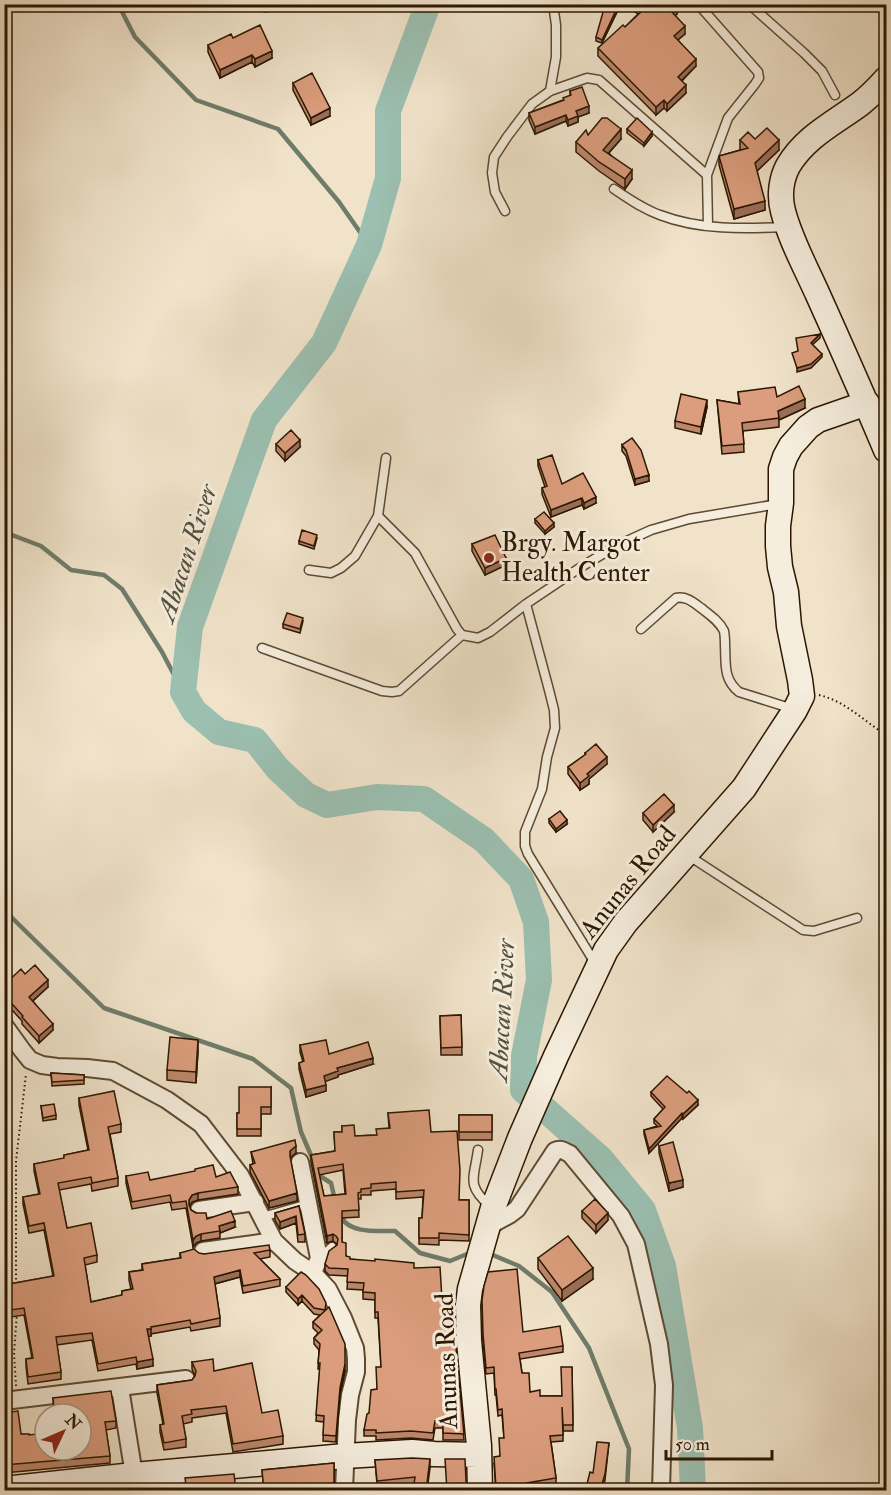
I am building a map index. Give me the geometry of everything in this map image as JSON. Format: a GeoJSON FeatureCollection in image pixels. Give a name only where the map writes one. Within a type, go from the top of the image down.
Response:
{"type":"FeatureCollection","features":[{"type":"Feature","properties":{"kind":"street"},"geometry":{"type":"LineString","coordinates":[[886,79],[861,103],[806,143],[791,162],[782,181],[781,197],[789,227],[886,450]]}},
{"type":"Feature","properties":{"kind":"street"},"geometry":{"type":"LineString","coordinates":[[798,703],[800,680],[780,567],[778,526],[781,469],[785,457],[800,434],[818,420],[867,403]]}},
{"type":"Feature","properties":{"kind":"street","name":"Anunas Road"},"geometry":{"type":"LineString","coordinates":[[480,1491],[468,1305],[470,1289],[489,1222],[520,1138],[606,950],[626,922],[744,788],[798,703]]}},
{"type":"Feature","properties":{"kind":"street"},"geometry":{"type":"LineString","coordinates":[[4,1025],[30,1060],[42,1065],[57,1067],[113,1071],[180,1108],[201,1124],[240,1175],[274,1241],[295,1261],[321,1259]]}},
{"type":"Feature","properties":{"kind":"street"},"geometry":{"type":"LineString","coordinates":[[489,1222],[509,1215],[517,1209],[558,1150],[570,1154],[621,1216],[636,1244],[659,1344],[664,1385],[661,1491]]}},
{"type":"Feature","properties":{"kind":"street"},"geometry":{"type":"LineString","coordinates":[[300,1162],[328,1289],[336,1302],[355,1348],[356,1372],[347,1420],[344,1491]]}},
{"type":"Feature","properties":{"kind":"street"},"geometry":{"type":"LineString","coordinates":[[199,1210],[259,1210]]}},
{"type":"Feature","properties":{"kind":"street"},"geometry":{"type":"LineString","coordinates":[[203,1251],[274,1241]]}},
{"type":"Feature","properties":{"kind":"street"},"geometry":{"type":"LineString","coordinates":[[7,1401],[186,1379]]}},
{"type":"Feature","properties":{"kind":"street"},"geometry":{"type":"LineString","coordinates":[[120,1388],[134,1475]]}},
{"type":"Feature","properties":{"kind":"street"},"geometry":{"type":"LineString","coordinates":[[4,1489],[90,1485],[134,1475],[345,1456],[412,1452],[434,1455],[478,1455]]}},
{"type":"Feature","properties":{"kind":"lane"},"geometry":{"type":"LineString","coordinates":[[550,91],[556,57],[554,4]]}},
{"type":"Feature","properties":{"kind":"lane"},"geometry":{"type":"LineString","coordinates":[[698,4],[758,72],[759,78],[728,118],[707,175],[708,226]]}},
{"type":"Feature","properties":{"kind":"lane"},"geometry":{"type":"LineString","coordinates":[[749,4],[804,52],[822,71],[835,95]]}},
{"type":"Feature","properties":{"kind":"lane"},"geometry":{"type":"LineString","coordinates":[[505,211],[495,192],[492,173],[494,157],[532,104],[550,91],[587,78],[599,80],[707,175]]}},
{"type":"Feature","properties":{"kind":"lane"},"geometry":{"type":"LineString","coordinates":[[615,189],[641,206],[683,222],[751,229],[789,227]]}},
{"type":"Feature","properties":{"kind":"lane"},"geometry":{"type":"LineString","coordinates":[[309,570],[331,573],[355,556],[378,516],[386,458]]}},
{"type":"Feature","properties":{"kind":"lane"},"geometry":{"type":"LineString","coordinates":[[378,516],[415,553],[457,629],[462,635],[478,638],[490,632],[526,604],[581,567],[651,530],[689,519],[781,503]]}},
{"type":"Feature","properties":{"kind":"lane"},"geometry":{"type":"LineString","coordinates":[[641,629],[676,598],[682,597],[689,600],[713,617],[725,634],[728,680],[732,687],[739,692],[798,703]]}},
{"type":"Feature","properties":{"kind":"lane"},"geometry":{"type":"LineString","coordinates":[[526,604],[554,710],[555,728],[542,789],[525,832],[525,846],[597,967]]}},
{"type":"Feature","properties":{"kind":"lane"},"geometry":{"type":"LineString","coordinates":[[261,648],[392,693],[399,691],[462,635]]}},
{"type":"Feature","properties":{"kind":"lane"},"geometry":{"type":"LineString","coordinates":[[686,854],[804,930],[814,931],[857,918]]}},
{"type":"Feature","properties":{"kind":"lane"},"geometry":{"type":"LineString","coordinates":[[478,1150],[474,1187],[481,1198],[489,1222]]}},
{"type":"Feature","properties":{"kind":"lane"},"geometry":{"type":"LineString","coordinates":[[259,1210],[302,1206]]}},
{"type":"Feature","properties":{"kind":"path"},"geometry":{"type":"LineString","coordinates":[[798,703],[818,695],[831,698],[886,735]]}},
{"type":"Feature","properties":{"kind":"path"},"geometry":{"type":"LineString","coordinates":[[15,1284],[16,1161],[27,1068],[22,1050]]}},
{"type":"Feature","properties":{"kind":"path"},"geometry":{"type":"LineString","coordinates":[[7,1401],[16,1392],[14,1353],[17,1312]]}},
{"type":"Feature","properties":{"kind":"building"},"geometry":{"type":"Polygon","coordinates":[[[636,4],[675,4],[677,6],[671,11],[685,26],[674,36],[696,59],[678,77],[686,85],[667,104],[664,100],[656,107],[598,48],[642,11],[636,4]]]}},
{"type":"Feature","properties":{"kind":"building"},"geometry":{"type":"Polygon","coordinates":[[[605,5],[617,8],[602,40],[596,37],[605,5]]]}},
{"type":"Feature","properties":{"kind":"building"},"geometry":{"type":"Polygon","coordinates":[[[260,25],[272,51],[255,59],[252,55],[220,70],[208,45],[231,34],[233,38],[260,25]]]}},
{"type":"Feature","properties":{"kind":"building"},"geometry":{"type":"Polygon","coordinates":[[[312,73],[330,108],[311,118],[293,83],[312,73]]]}},
{"type":"Feature","properties":{"kind":"building"},"geometry":{"type":"Polygon","coordinates":[[[582,87],[589,106],[576,111],[578,116],[568,120],[566,115],[535,127],[529,113],[564,100],[563,98],[571,95],[570,91],[582,87]]]}},
{"type":"Feature","properties":{"kind":"building"},"geometry":{"type":"Polygon","coordinates":[[[602,118],[607,118],[621,129],[603,150],[632,170],[625,179],[599,162],[576,142],[586,130],[588,135],[602,118]]]}},
{"type":"Feature","properties":{"kind":"building"},"geometry":{"type":"Polygon","coordinates":[[[637,118],[652,132],[644,143],[627,129],[637,118]]]}},
{"type":"Feature","properties":{"kind":"building"},"geometry":{"type":"Polygon","coordinates":[[[767,128],[779,140],[755,163],[765,201],[734,209],[719,156],[748,148],[740,140],[748,132],[755,139],[767,128]]]}},
{"type":"Feature","properties":{"kind":"building"},"geometry":{"type":"Polygon","coordinates":[[[820,334],[811,343],[822,354],[811,364],[797,368],[792,353],[798,351],[796,338],[820,334]]]}},
{"type":"Feature","properties":{"kind":"building"},"geometry":{"type":"Polygon","coordinates":[[[799,386],[805,399],[778,411],[779,418],[742,423],[744,444],[722,446],[717,400],[740,404],[738,392],[775,387],[777,397],[799,386]]]}},
{"type":"Feature","properties":{"kind":"building"},"geometry":{"type":"Polygon","coordinates":[[[681,394],[707,400],[701,427],[675,421],[681,394]]]}},
{"type":"Feature","properties":{"kind":"building"},"geometry":{"type":"Polygon","coordinates":[[[291,430],[300,440],[285,453],[276,444],[291,430]]]}},
{"type":"Feature","properties":{"kind":"building"},"geometry":{"type":"Polygon","coordinates":[[[632,438],[641,450],[649,475],[635,479],[626,450],[622,445],[632,438]]]}},
{"type":"Feature","properties":{"kind":"building"},"geometry":{"type":"Polygon","coordinates":[[[552,455],[562,484],[583,473],[596,497],[584,503],[582,498],[551,510],[542,488],[547,486],[538,460],[552,455]]]}},
{"type":"Feature","properties":{"kind":"building"},"geometry":{"type":"Polygon","coordinates":[[[544,512],[554,523],[545,531],[535,519],[544,512]]]}},
{"type":"Feature","properties":{"kind":"building"},"geometry":{"type":"Polygon","coordinates":[[[302,530],[317,535],[314,546],[299,541],[302,530]]]}},
{"type":"Feature","properties":{"kind":"building","name":"Brgy. Margot Health Center"},"geometry":{"type":"Polygon","coordinates":[[[495,535],[506,558],[485,568],[472,544],[495,535]]]}},
{"type":"Feature","properties":{"kind":"building"},"geometry":{"type":"Polygon","coordinates":[[[287,613],[303,618],[300,629],[283,624],[287,613]]]}},
{"type":"Feature","properties":{"kind":"building"},"geometry":{"type":"Polygon","coordinates":[[[596,744],[607,757],[580,783],[568,767],[596,744]]]}},
{"type":"Feature","properties":{"kind":"building"},"geometry":{"type":"Polygon","coordinates":[[[664,794],[674,805],[653,825],[643,813],[664,794]]]}},
{"type":"Feature","properties":{"kind":"building"},"geometry":{"type":"Polygon","coordinates":[[[560,811],[567,820],[556,829],[549,819],[560,811]]]}},
{"type":"Feature","properties":{"kind":"building"},"geometry":{"type":"Polygon","coordinates":[[[35,965],[48,980],[29,997],[53,1024],[39,1036],[4,995],[4,985],[21,969],[25,974],[35,965]]]}},
{"type":"Feature","properties":{"kind":"building"},"geometry":{"type":"Polygon","coordinates":[[[461,1015],[462,1047],[441,1048],[440,1016],[461,1015]]]}},
{"type":"Feature","properties":{"kind":"building"},"geometry":{"type":"Polygon","coordinates":[[[170,1037],[198,1040],[196,1072],[167,1070],[170,1037]]]}},
{"type":"Feature","properties":{"kind":"building"},"geometry":{"type":"Polygon","coordinates":[[[326,1040],[329,1054],[368,1042],[373,1058],[337,1068],[338,1071],[324,1076],[326,1085],[306,1090],[299,1063],[304,1061],[300,1045],[326,1040]]]}},
{"type":"Feature","properties":{"kind":"building"},"geometry":{"type":"Polygon","coordinates":[[[51,1073],[84,1075],[84,1080],[52,1082],[51,1073]]]}},
{"type":"Feature","properties":{"kind":"building"},"geometry":{"type":"Polygon","coordinates":[[[667,1076],[698,1100],[682,1113],[649,1149],[644,1130],[661,1126],[654,1119],[665,1107],[651,1092],[667,1076]]]}},
{"type":"Feature","properties":{"kind":"building"},"geometry":{"type":"Polygon","coordinates":[[[239,1087],[271,1087],[271,1107],[261,1107],[261,1129],[237,1129],[239,1087]]]}},
{"type":"Feature","properties":{"kind":"building"},"geometry":{"type":"Polygon","coordinates":[[[114,1091],[121,1124],[108,1127],[118,1178],[92,1183],[91,1177],[58,1183],[67,1228],[91,1223],[97,1255],[84,1258],[91,1302],[122,1295],[122,1291],[133,1289],[129,1272],[143,1270],[142,1264],[181,1258],[180,1253],[194,1249],[204,1254],[269,1245],[270,1250],[254,1253],[280,1279],[243,1286],[240,1270],[214,1277],[220,1318],[191,1324],[190,1320],[147,1329],[153,1359],[137,1362],[136,1357],[98,1364],[92,1333],[56,1337],[61,1372],[28,1377],[26,1359],[33,1358],[24,1308],[4,1311],[4,1285],[54,1276],[44,1223],[29,1226],[23,1197],[40,1194],[34,1164],[89,1150],[79,1098],[114,1091]]]}},
{"type":"Feature","properties":{"kind":"building"},"geometry":{"type":"Polygon","coordinates":[[[54,1104],[56,1115],[43,1118],[41,1106],[54,1104]]]}},
{"type":"Feature","properties":{"kind":"building"},"geometry":{"type":"Polygon","coordinates":[[[429,1110],[431,1132],[457,1131],[460,1170],[459,1200],[469,1200],[469,1235],[439,1233],[439,1238],[419,1238],[419,1218],[422,1218],[424,1190],[396,1192],[396,1182],[371,1184],[371,1188],[361,1189],[358,1193],[359,1210],[342,1211],[342,1242],[346,1243],[346,1256],[350,1259],[414,1263],[414,1268],[440,1267],[442,1300],[454,1299],[464,1434],[443,1433],[443,1421],[435,1421],[433,1433],[411,1431],[376,1433],[376,1430],[364,1430],[369,1413],[371,1390],[377,1389],[376,1367],[381,1367],[375,1293],[363,1292],[364,1283],[347,1282],[348,1269],[329,1268],[325,1264],[329,1251],[337,1245],[338,1239],[333,1234],[327,1236],[311,1155],[335,1151],[334,1132],[342,1132],[342,1126],[354,1125],[355,1136],[377,1135],[376,1129],[390,1128],[388,1113],[429,1110]],[[343,1164],[318,1168],[324,1196],[346,1194],[343,1164]]]}},
{"type":"Feature","properties":{"kind":"building"},"geometry":{"type":"Polygon","coordinates":[[[459,1115],[492,1115],[492,1132],[459,1132],[459,1115]]]}},
{"type":"Feature","properties":{"kind":"building"},"geometry":{"type":"Polygon","coordinates":[[[295,1140],[296,1146],[290,1151],[290,1156],[297,1193],[269,1201],[250,1165],[255,1163],[251,1152],[295,1140]]]}},
{"type":"Feature","properties":{"kind":"building"},"geometry":{"type":"Polygon","coordinates":[[[673,1142],[683,1180],[669,1183],[659,1146],[673,1142]]]}},
{"type":"Feature","properties":{"kind":"building"},"geometry":{"type":"Polygon","coordinates":[[[213,1165],[216,1177],[230,1172],[238,1187],[192,1195],[189,1205],[196,1213],[206,1213],[207,1219],[231,1211],[235,1221],[219,1226],[220,1231],[201,1234],[193,1240],[186,1201],[172,1203],[170,1195],[132,1202],[126,1176],[148,1172],[150,1180],[213,1165]]]}},
{"type":"Feature","properties":{"kind":"building"},"geometry":{"type":"Polygon","coordinates":[[[595,1199],[608,1213],[596,1225],[582,1211],[595,1199]]]}},
{"type":"Feature","properties":{"kind":"building"},"geometry":{"type":"Polygon","coordinates":[[[299,1206],[305,1234],[298,1235],[296,1216],[280,1222],[275,1213],[299,1206]]]}},
{"type":"Feature","properties":{"kind":"building"},"geometry":{"type":"Polygon","coordinates":[[[568,1236],[593,1268],[562,1290],[538,1258],[568,1236]]]}},
{"type":"Feature","properties":{"kind":"building"},"geometry":{"type":"Polygon","coordinates":[[[517,1269],[523,1332],[560,1326],[563,1346],[519,1353],[522,1373],[529,1373],[530,1392],[540,1390],[540,1396],[562,1396],[561,1367],[572,1367],[573,1425],[563,1425],[562,1407],[563,1435],[550,1436],[556,1478],[527,1483],[527,1491],[501,1491],[500,1488],[496,1488],[494,1457],[500,1456],[499,1438],[504,1438],[502,1409],[498,1410],[494,1367],[486,1368],[482,1300],[488,1272],[517,1269]]]}},
{"type":"Feature","properties":{"kind":"building"},"geometry":{"type":"Polygon","coordinates":[[[301,1272],[319,1289],[326,1303],[325,1310],[314,1308],[302,1295],[298,1299],[286,1287],[301,1272]]]}},
{"type":"Feature","properties":{"kind":"building"},"geometry":{"type":"Polygon","coordinates":[[[329,1307],[345,1344],[345,1364],[340,1388],[336,1436],[323,1435],[324,1416],[316,1415],[320,1344],[314,1338],[322,1330],[313,1322],[329,1307]]]}},
{"type":"Feature","properties":{"kind":"building"},"geometry":{"type":"Polygon","coordinates":[[[213,1359],[214,1371],[252,1363],[262,1413],[278,1410],[283,1436],[233,1444],[226,1406],[191,1410],[192,1414],[182,1416],[186,1439],[164,1443],[160,1425],[164,1424],[157,1385],[192,1380],[196,1371],[192,1362],[213,1359]]]}},
{"type":"Feature","properties":{"kind":"building"},"geometry":{"type":"Polygon","coordinates":[[[111,1391],[116,1421],[105,1422],[110,1456],[93,1457],[93,1402],[53,1402],[53,1398],[111,1391]]]}},
{"type":"Feature","properties":{"kind":"building"},"geometry":{"type":"Polygon","coordinates":[[[18,1411],[21,1434],[33,1434],[33,1462],[39,1462],[4,1465],[4,1413],[18,1411]]]}},
{"type":"Feature","properties":{"kind":"building"},"geometry":{"type":"Polygon","coordinates":[[[597,1442],[609,1443],[600,1491],[586,1488],[590,1472],[593,1473],[597,1442]]]}},
{"type":"Feature","properties":{"kind":"building"},"geometry":{"type":"Polygon","coordinates":[[[430,1459],[426,1491],[413,1491],[415,1477],[377,1481],[375,1460],[430,1459]]]}},
{"type":"Feature","properties":{"kind":"building"},"geometry":{"type":"Polygon","coordinates":[[[445,1459],[465,1459],[468,1491],[447,1491],[445,1459]]]}},
{"type":"Feature","properties":{"kind":"building"},"geometry":{"type":"Polygon","coordinates":[[[334,1463],[334,1483],[328,1484],[329,1491],[264,1491],[262,1470],[334,1463]]]}},
{"type":"Feature","properties":{"kind":"building"},"geometry":{"type":"Polygon","coordinates":[[[234,1474],[236,1491],[187,1491],[185,1478],[234,1474]]]}},
{"type":"Feature","properties":{"kind":"building"},"geometry":{"type":"Polygon","coordinates":[[[386,1483],[387,1491],[374,1491],[373,1484],[386,1483]]]}},
{"type":"Feature","properties":{"kind":"building"},"geometry":{"type":"Polygon","coordinates":[[[74,1487],[74,1491],[48,1491],[74,1487]]]}},
{"type":"Feature","properties":{"kind":"waterway"},"geometry":{"type":"LineString","coordinates":[[118,4],[135,37],[196,100],[278,129],[339,202],[369,245]]}},
{"type":"Feature","properties":{"kind":"waterway","name":"Abacan River"},"geometry":{"type":"LineString","coordinates":[[428,4],[388,111],[388,178],[369,245],[324,343],[264,420],[190,627],[183,692],[194,711],[219,732],[255,740],[278,769],[306,795],[327,805],[377,797],[424,799],[484,840],[521,879],[536,922],[539,980],[524,1056],[523,1090],[601,1159],[643,1210],[663,1266],[690,1428],[693,1490]]}},
{"type":"Feature","properties":{"kind":"waterway"},"geometry":{"type":"LineString","coordinates":[[4,532],[41,546],[71,570],[104,575],[122,589],[162,652],[183,692]]}},
{"type":"Feature","properties":{"kind":"waterway"},"geometry":{"type":"LineString","coordinates":[[4,910],[104,1008],[253,1059],[291,1088],[301,1132],[313,1160]]}},
{"type":"Feature","properties":{"kind":"waterway"},"geometry":{"type":"LineString","coordinates":[[318,1170],[320,1176],[331,1183],[335,1200]]}},
{"type":"Feature","properties":{"kind":"waterway"},"geometry":{"type":"LineString","coordinates":[[340,1214],[343,1220],[356,1228],[395,1231],[420,1253],[450,1261],[472,1252]]}},
{"type":"Feature","properties":{"kind":"waterway"},"geometry":{"type":"LineString","coordinates":[[488,1253],[519,1266],[552,1292],[589,1348],[629,1449],[627,1490]]}},
{"type":"Feature","properties":{"kind":"place","name":"Brgy. Margot Health Center"},"geometry":{"type":"Point","coordinates":[489,558]}}]}
